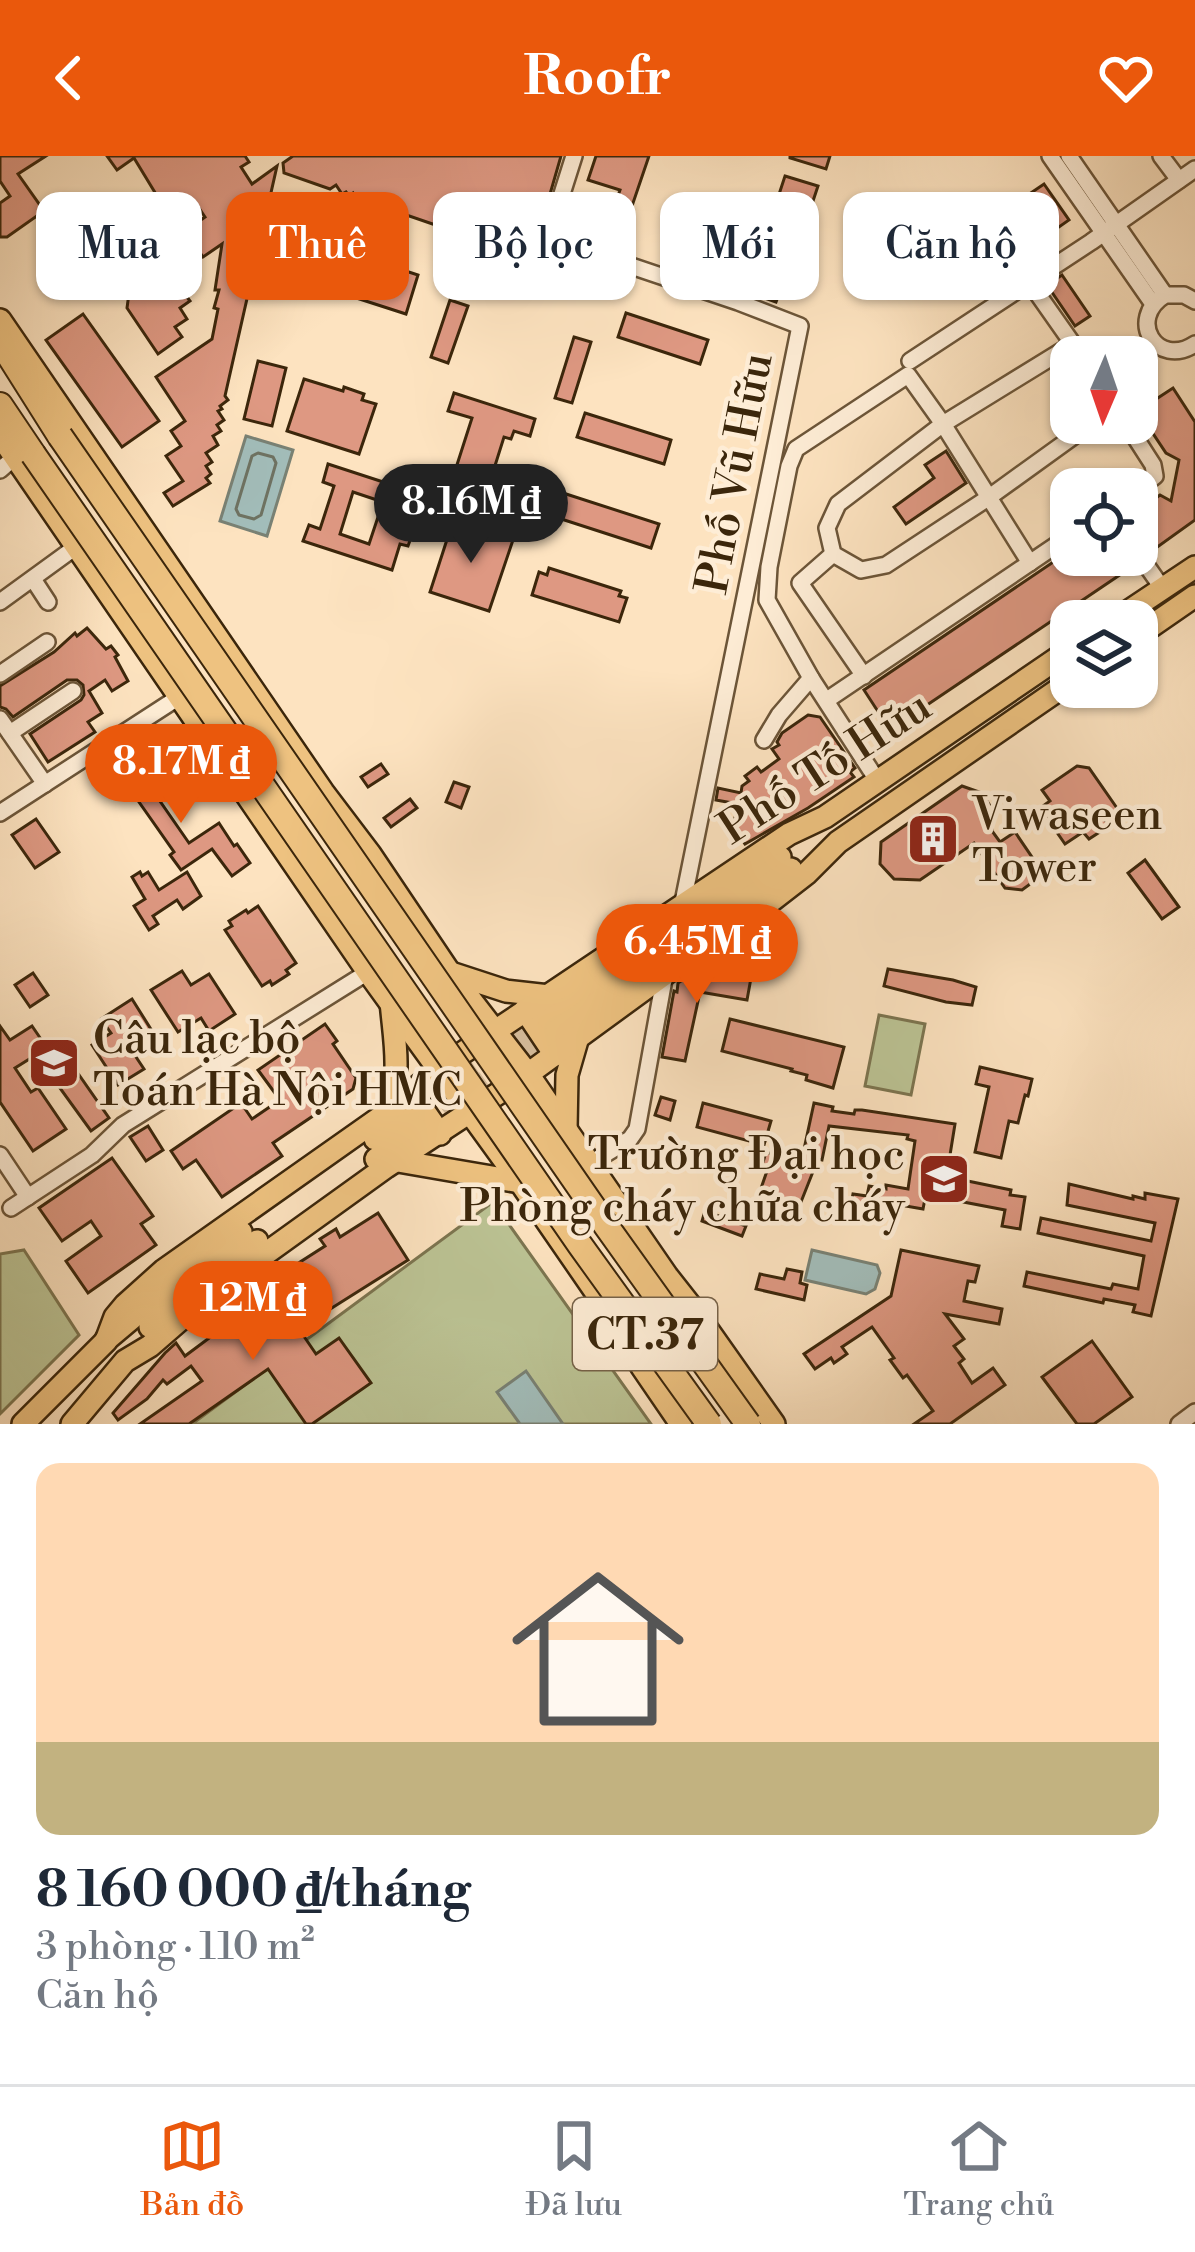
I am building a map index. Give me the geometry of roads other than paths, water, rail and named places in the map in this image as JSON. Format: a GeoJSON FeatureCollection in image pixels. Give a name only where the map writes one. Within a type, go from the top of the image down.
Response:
{"type":"FeatureCollection","features":[{"type":"Feature","properties":{"kind":"highway"},"geometry":{"type":"LineString","coordinates":[[0,345],[70,438]]}},
{"type":"Feature","properties":{"kind":"highway"},"geometry":{"type":"LineString","coordinates":[[0,408],[20,464]]}},
{"type":"Feature","properties":{"kind":"highway","name":"CT.37"},"geometry":{"type":"LineString","coordinates":[[70,438],[523,1085],[748,1424]]}},
{"type":"Feature","properties":{"kind":"highway","name":"CT.37"},"geometry":{"type":"LineString","coordinates":[[20,464],[709,1424]]}},
{"type":"Feature","properties":{"kind":"highway"},"geometry":{"type":"LineString","coordinates":[[523,1085],[762,1424]]}},
{"type":"Feature","properties":{"kind":"highway"},"geometry":{"type":"LineString","coordinates":[[580,1245],[694,1424]]}},
{"type":"Feature","properties":{"kind":"main road"},"geometry":{"type":"LineString","coordinates":[[0,320],[70,438],[495,1031],[523,1085],[566,1131],[774,1424]]}},
{"type":"Feature","properties":{"kind":"main road"},"geometry":{"type":"LineString","coordinates":[[0,435],[368,972],[613,1317],[681,1424]]}},
{"type":"Feature","properties":{"kind":"main road"},"geometry":{"type":"LineString","coordinates":[[20,464],[70,438]]}},
{"type":"Feature","properties":{"kind":"main road"},"geometry":{"type":"LineString","coordinates":[[1146,600],[1195,567]]}},
{"type":"Feature","properties":{"kind":"main road"},"geometry":{"type":"LineString","coordinates":[[1158,622],[1195,596]]}},
{"type":"Feature","properties":{"kind":"main road","name":"Phố Tố Hữu"},"geometry":{"type":"LineString","coordinates":[[1050,663],[682,908],[558,1020],[555,1055],[523,1085],[471,1113],[413,1123],[411,1092],[525,1010],[558,1020],[665,974],[793,884],[838,842],[1050,696]]}},
{"type":"Feature","properties":{"kind":"main road"},"geometry":{"type":"LineString","coordinates":[[268,827],[300,822],[323,792]]}},
{"type":"Feature","properties":{"kind":"main road"},"geometry":{"type":"LineString","coordinates":[[558,1020],[798,844],[825,817]]}},
{"type":"Feature","properties":{"kind":"main road"},"geometry":{"type":"LineString","coordinates":[[292,860],[311,836],[349,824]]}},
{"type":"Feature","properties":{"kind":"main road"},"geometry":{"type":"LineString","coordinates":[[558,1020],[838,842]]}},
{"type":"Feature","properties":{"kind":"main road"},"geometry":{"type":"LineString","coordinates":[[450,973],[506,991],[558,1020]]}},
{"type":"Feature","properties":{"kind":"main road"},"geometry":{"type":"LineString","coordinates":[[391,1001],[396,1085],[413,1123]]}},
{"type":"Feature","properties":{"kind":"main road"},"geometry":{"type":"LineString","coordinates":[[525,1010],[555,1055]]}},
{"type":"Feature","properties":{"kind":"main road"},"geometry":{"type":"LineString","coordinates":[[558,1020],[567,1075],[566,1131]]}},
{"type":"Feature","properties":{"kind":"main road"},"geometry":{"type":"LineString","coordinates":[[125,1361],[259,1257],[398,1161],[413,1123],[411,1092]]}},
{"type":"Feature","properties":{"kind":"main road"},"geometry":{"type":"LineString","coordinates":[[23,1424],[106,1340],[223,1244],[413,1123]]}},
{"type":"Feature","properties":{"kind":"main road"},"geometry":{"type":"LineString","coordinates":[[72,1424],[147,1329],[413,1123]]}},
{"type":"Feature","properties":{"kind":"main road"},"geometry":{"type":"LineString","coordinates":[[398,1161],[520,1182]]}},
{"type":"Feature","properties":{"kind":"main road"},"geometry":{"type":"LineString","coordinates":[[613,1317],[667,1276]]}},
{"type":"Feature","properties":{"kind":"street","name":"Phố Vũ Hữu"},"geometry":{"type":"LineString","coordinates":[[574,156],[548,238],[800,326],[682,908]]}},
{"type":"Feature","properties":{"kind":"street"},"geometry":{"type":"LineString","coordinates":[[1050,156],[1160,300]]}},
{"type":"Feature","properties":{"kind":"street"},"geometry":{"type":"LineString","coordinates":[[1069,156],[1110,229]]}},
{"type":"Feature","properties":{"kind":"street"},"geometry":{"type":"LineString","coordinates":[[1161,156],[1179,180]]}},
{"type":"Feature","properties":{"kind":"street"},"geometry":{"type":"LineString","coordinates":[[1059,263],[1195,169]]}},
{"type":"Feature","properties":{"kind":"street"},"geometry":{"type":"LineString","coordinates":[[1192,353],[1165,350],[1152,340],[1147,317],[1160,300],[1184,295],[1195,302]]}},
{"type":"Feature","properties":{"kind":"street"},"geometry":{"type":"LineString","coordinates":[[910,362],[1004,300]]}},
{"type":"Feature","properties":{"kind":"street"},"geometry":{"type":"LineString","coordinates":[[1042,300],[1067,336]]}},
{"type":"Feature","properties":{"kind":"street"},"geometry":{"type":"LineString","coordinates":[[1050,366],[943,424],[838,504],[827,528],[833,554],[861,570],[886,566],[1062,444]]}},
{"type":"Feature","properties":{"kind":"street"},"geometry":{"type":"LineString","coordinates":[[877,781],[767,600],[769,567],[796,449],[908,375],[1030,563]]}},
{"type":"Feature","properties":{"kind":"street"},"geometry":{"type":"LineString","coordinates":[[2,596],[77,546]]}},
{"type":"Feature","properties":{"kind":"street"},"geometry":{"type":"LineString","coordinates":[[827,700],[1050,549]]}},
{"type":"Feature","properties":{"kind":"street"},"geometry":{"type":"LineString","coordinates":[[833,554],[800,583],[864,676]]}},
{"type":"Feature","properties":{"kind":"street"},"geometry":{"type":"LineString","coordinates":[[1154,576],[1163,589]]}},
{"type":"Feature","properties":{"kind":"street"},"geometry":{"type":"LineString","coordinates":[[33,579],[48,602]]}},
{"type":"Feature","properties":{"kind":"street"},"geometry":{"type":"LineString","coordinates":[[0,674],[47,642]]}},
{"type":"Feature","properties":{"kind":"street"},"geometry":{"type":"LineString","coordinates":[[764,740],[811,678]]}},
{"type":"Feature","properties":{"kind":"street"},"geometry":{"type":"LineString","coordinates":[[45,784],[5,726],[73,691]]}},
{"type":"Feature","properties":{"kind":"street"},"geometry":{"type":"LineString","coordinates":[[0,813],[179,697]]}},
{"type":"Feature","properties":{"kind":"street"},"geometry":{"type":"LineString","coordinates":[[10,1208],[92,1155],[123,1125],[368,972]]}},
{"type":"Feature","properties":{"kind":"street"},"geometry":{"type":"LineString","coordinates":[[590,1164],[630,1139],[637,1129],[665,974]]}},
{"type":"Feature","properties":{"kind":"street"},"geometry":{"type":"LineString","coordinates":[[0,1155],[28,1197]]}},
{"type":"Feature","properties":{"kind":"street"},"geometry":{"type":"LineString","coordinates":[[1179,1424],[1195,1412]]}},
{"type":"Feature","properties":{"kind":"water"},"geometry":{"type":"Polygon","coordinates":[[[246,436],[293,450],[267,536],[220,521],[246,436]]]}},
{"type":"Feature","properties":{"kind":"water"},"geometry":{"type":"Polygon","coordinates":[[[812,1250],[877,1265],[880,1273],[875,1289],[866,1294],[805,1280],[812,1250]]]}},
{"type":"Feature","properties":{"kind":"water"},"geometry":{"type":"Polygon","coordinates":[[[526,1371],[563,1424],[520,1424],[497,1392],[526,1371]]]}},
{"type":"Feature","properties":{"kind":"tunnel"},"geometry":{"type":"LineString","coordinates":[[408,1116],[548,1019]]}},
{"type":"Feature","properties":{"kind":"tunnel"},"geometry":{"type":"LineString","coordinates":[[418,1129],[557,1030]]}},
{"type":"Feature","properties":{"kind":"place","name":"Viwaseen Tower"},"geometry":{"type":"Point","coordinates":[933,839]}},
{"type":"Feature","properties":{"kind":"place","name":"Câu lạc bộ Toán Hà Nội HMC"},"geometry":{"type":"Point","coordinates":[54,1063]}},
{"type":"Feature","properties":{"kind":"place","name":"Trường Đại học Phòng cháy chữa cháy"},"geometry":{"type":"Point","coordinates":[944,1179]}}]}
